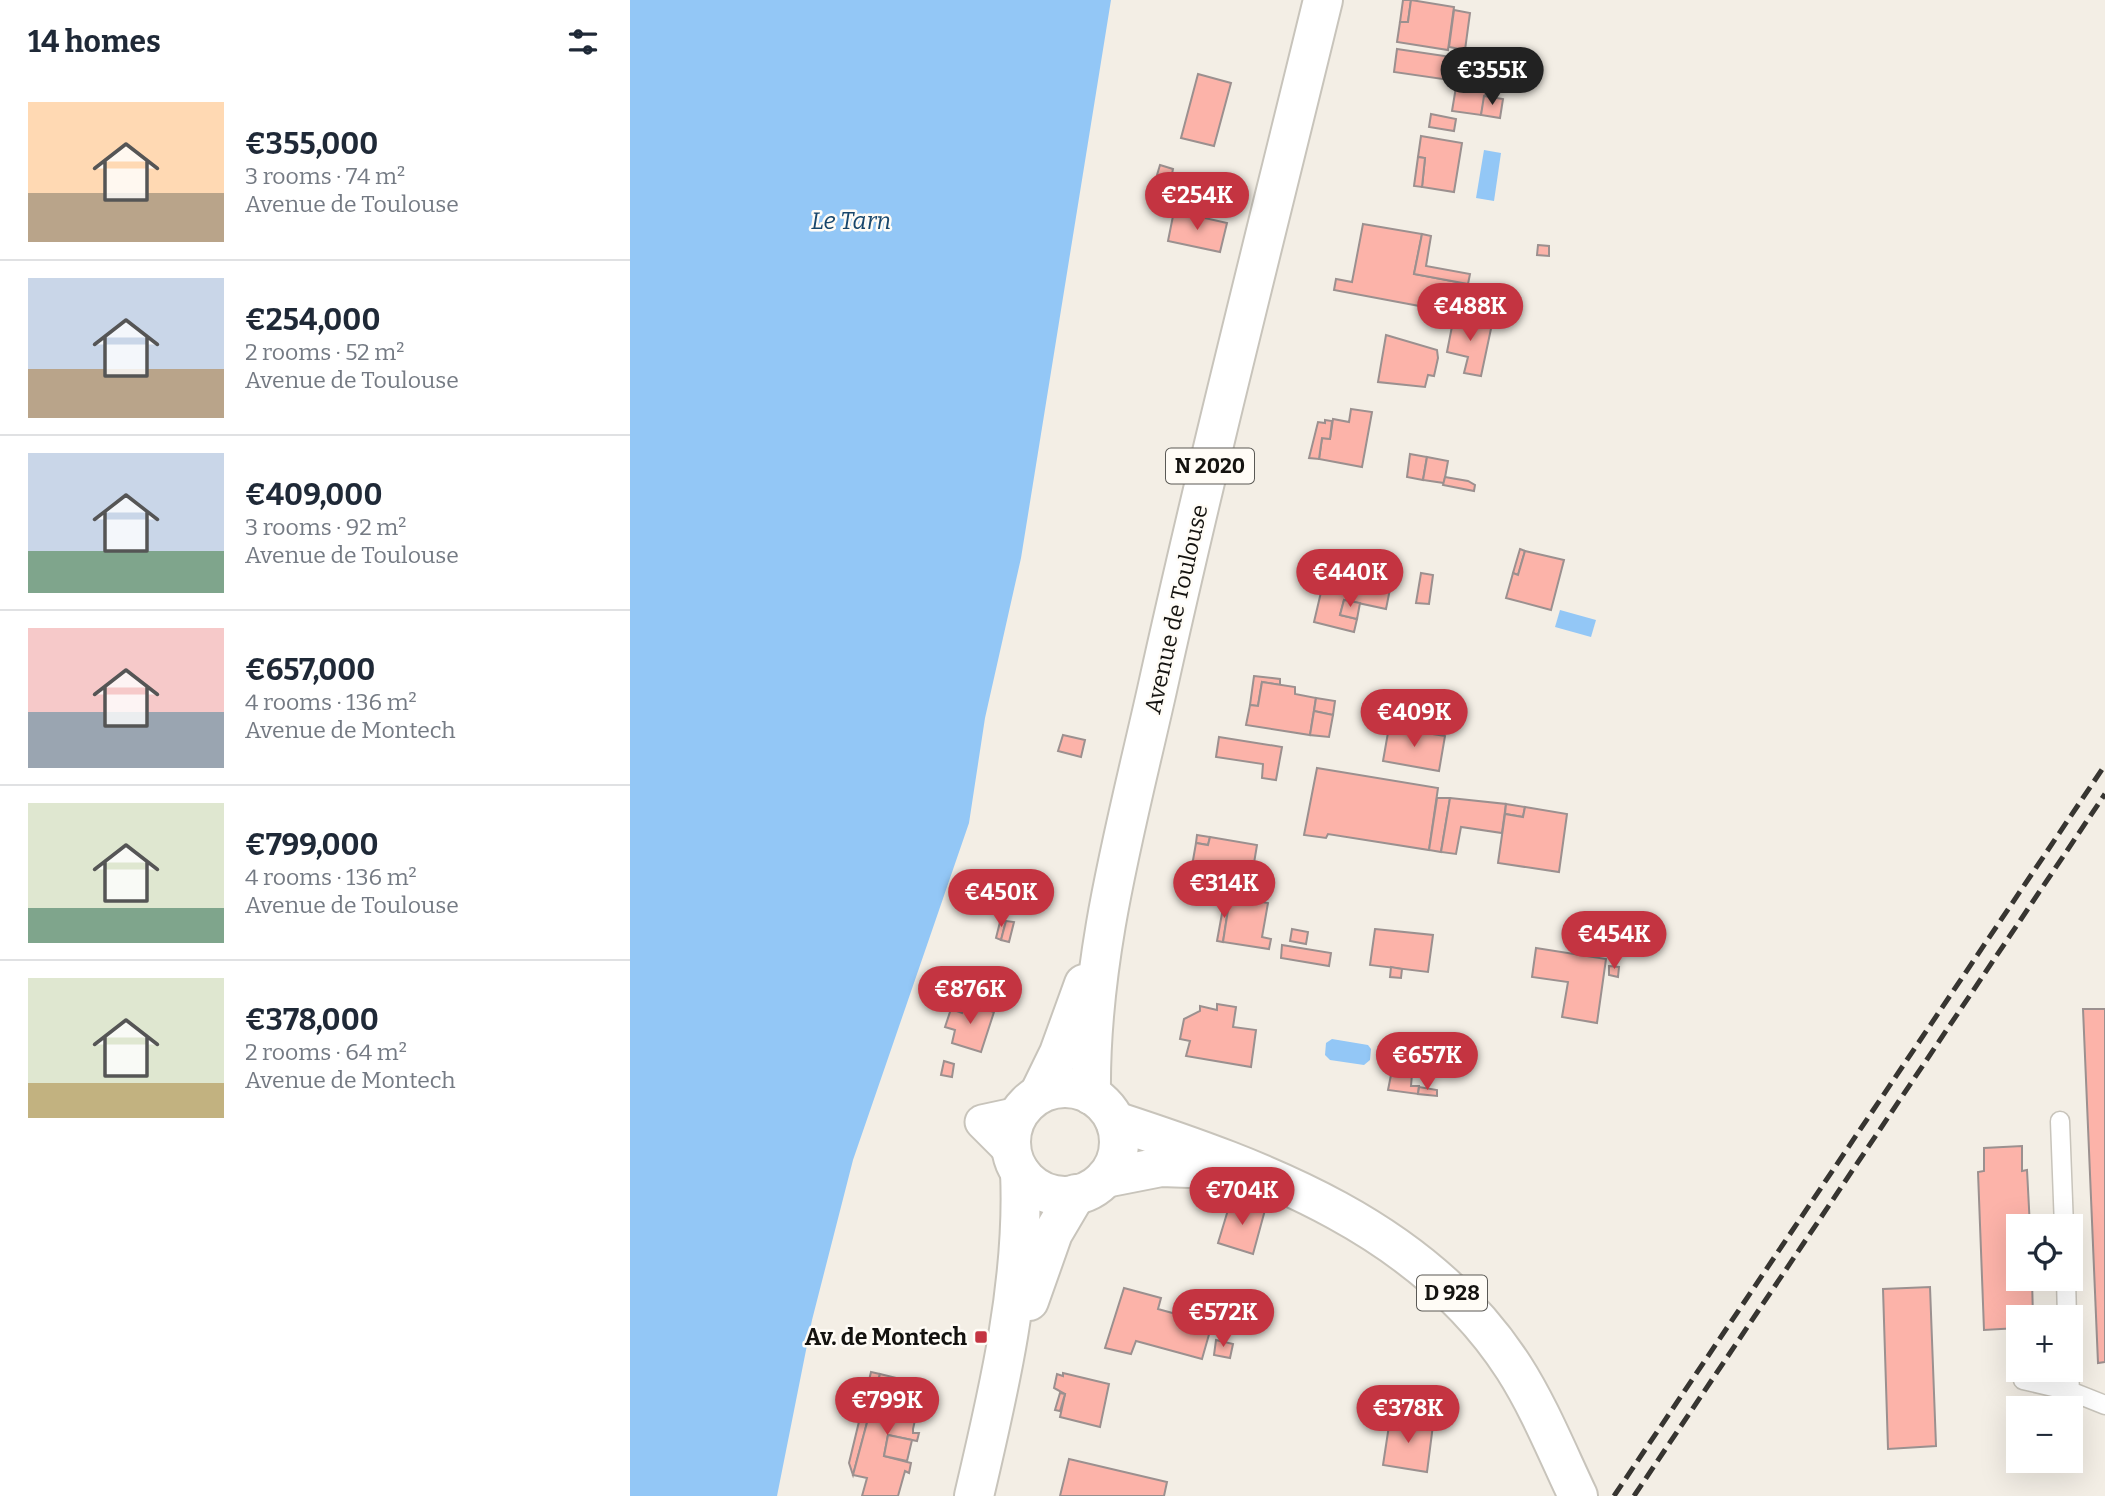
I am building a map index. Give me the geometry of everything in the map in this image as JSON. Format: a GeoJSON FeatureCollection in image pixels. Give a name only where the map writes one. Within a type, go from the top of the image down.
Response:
{"type":"FeatureCollection","features":[{"type":"Feature","properties":{"kind":"main road","name":"Avenue de Toulouse"},"geometry":{"type":"LineString","coordinates":[[1029,1104],[1059,1053],[1102,933],[1172,621],[1323,0]]}},
{"type":"Feature","properties":{"kind":"main road","name":"Avenue de Toulouse"},"geometry":{"type":"LineString","coordinates":[[1102,933],[1091,1056],[1103,1108]]}},
{"type":"Feature","properties":{"kind":"main road"},"geometry":{"type":"LineString","coordinates":[[974,1496],[1000,1386],[1023,1226],[1011,1138],[1029,1104],[1056,1088],[1074,1088],[1103,1108],[1248,1170]]}},
{"type":"Feature","properties":{"kind":"main road"},"geometry":{"type":"LineString","coordinates":[[1000,1386],[1053,1233],[1118,1151],[1103,1108]]}},
{"type":"Feature","properties":{"kind":"main road"},"geometry":{"type":"LineString","coordinates":[[1016,1162],[1031,1184],[1060,1195],[1161,1167],[1248,1170]]}},
{"type":"Feature","properties":{"kind":"main road","name":"D 928"},"geometry":{"type":"LineString","coordinates":[[1248,1170],[1311,1195],[1366,1225],[1414,1258],[1452,1293],[1478,1321],[1514,1368],[1578,1496]]}},
{"type":"Feature","properties":{"kind":"lane"},"geometry":{"type":"LineString","coordinates":[[2060,1121],[2064,1214]]}},
{"type":"Feature","properties":{"kind":"lane"},"geometry":{"type":"LineString","coordinates":[[2032,1382],[2070,1391],[2105,1405]]}},
{"type":"Feature","properties":{"kind":"lane"},"geometry":{"type":"LineString","coordinates":[[2070,1382],[2070,1391]]}},
{"type":"Feature","properties":{"kind":"water","name":"Le Tarn"},"geometry":{"type":"Polygon","coordinates":[[[630,0],[1111,0],[1021,558],[985,718],[969,823],[853,1160],[812,1320],[777,1496],[630,1496],[630,0]]]}},
{"type":"Feature","properties":{"kind":"water"},"geometry":{"type":"Polygon","coordinates":[[[1484,150],[1501,153],[1494,201],[1476,198],[1484,150]]]}},
{"type":"Feature","properties":{"kind":"water"},"geometry":{"type":"Polygon","coordinates":[[[1560,610],[1596,620],[1591,637],[1555,627],[1560,610]]]}},
{"type":"Feature","properties":{"kind":"water"},"geometry":{"type":"Polygon","coordinates":[[[1332,1039],[1368,1045],[1371,1049],[1370,1060],[1364,1065],[1330,1060],[1325,1055],[1326,1043],[1332,1039]]]}},
{"type":"Feature","properties":{"kind":"building"},"geometry":{"type":"Polygon","coordinates":[[[1403,0],[1411,0],[1408,22],[1400,22],[1403,0]]]}},
{"type":"Feature","properties":{"kind":"building"},"geometry":{"type":"Polygon","coordinates":[[[1411,0],[1454,7],[1448,50],[1397,42],[1400,22],[1408,22],[1411,0]]]}},
{"type":"Feature","properties":{"kind":"building"},"geometry":{"type":"Polygon","coordinates":[[[1454,10],[1470,13],[1465,50],[1449,47],[1454,10]]]}},
{"type":"Feature","properties":{"kind":"building"},"geometry":{"type":"Polygon","coordinates":[[[1397,49],[1492,63],[1481,115],[1452,111],[1457,81],[1394,72],[1397,49]]]}},
{"type":"Feature","properties":{"kind":"building"},"geometry":{"type":"Polygon","coordinates":[[[1198,74],[1231,83],[1214,146],[1181,138],[1198,74]]]}},
{"type":"Feature","properties":{"kind":"building"},"geometry":{"type":"Polygon","coordinates":[[[1484,96],[1503,99],[1500,118],[1481,115],[1484,96]]]}},
{"type":"Feature","properties":{"kind":"building"},"geometry":{"type":"Polygon","coordinates":[[[1431,114],[1456,119],[1454,131],[1429,127],[1431,114]]]}},
{"type":"Feature","properties":{"kind":"building"},"geometry":{"type":"Polygon","coordinates":[[[1421,136],[1462,143],[1454,192],[1422,187],[1425,158],[1418,157],[1421,136]]]}},
{"type":"Feature","properties":{"kind":"building"},"geometry":{"type":"Polygon","coordinates":[[[1418,157],[1425,158],[1422,187],[1414,186],[1418,157]]]}},
{"type":"Feature","properties":{"kind":"building"},"geometry":{"type":"Polygon","coordinates":[[[1160,165],[1173,169],[1171,179],[1157,175],[1160,165]]]}},
{"type":"Feature","properties":{"kind":"building"},"geometry":{"type":"Polygon","coordinates":[[[1174,211],[1227,223],[1220,252],[1168,241],[1174,211]]]}},
{"type":"Feature","properties":{"kind":"building"},"geometry":{"type":"Polygon","coordinates":[[[1363,224],[1422,234],[1414,274],[1468,284],[1462,314],[1334,290],[1336,279],[1352,282],[1363,224]]]}},
{"type":"Feature","properties":{"kind":"building"},"geometry":{"type":"Polygon","coordinates":[[[1422,234],[1431,236],[1426,266],[1470,274],[1468,284],[1414,274],[1422,234]]]}},
{"type":"Feature","properties":{"kind":"building"},"geometry":{"type":"Polygon","coordinates":[[[1538,245],[1549,246],[1549,256],[1537,255],[1538,245]]]}},
{"type":"Feature","properties":{"kind":"building"},"geometry":{"type":"Polygon","coordinates":[[[1454,316],[1492,324],[1481,376],[1464,373],[1468,357],[1447,352],[1454,316]]]}},
{"type":"Feature","properties":{"kind":"building"},"geometry":{"type":"Polygon","coordinates":[[[1386,335],[1437,350],[1434,376],[1428,375],[1425,387],[1378,382],[1386,335]]]}},
{"type":"Feature","properties":{"kind":"building"},"geometry":{"type":"Polygon","coordinates":[[[1351,409],[1372,412],[1362,467],[1319,459],[1322,438],[1330,439],[1333,419],[1349,422],[1351,409]]]}},
{"type":"Feature","properties":{"kind":"building"},"geometry":{"type":"Polygon","coordinates":[[[1325,420],[1332,421],[1330,439],[1322,438],[1319,459],[1309,458],[1318,422],[1325,423],[1325,420]]]}},
{"type":"Feature","properties":{"kind":"building"},"geometry":{"type":"Polygon","coordinates":[[[1410,454],[1427,457],[1423,480],[1407,477],[1410,454]]]}},
{"type":"Feature","properties":{"kind":"building"},"geometry":{"type":"Polygon","coordinates":[[[1427,457],[1448,461],[1444,483],[1423,480],[1427,457]]]}},
{"type":"Feature","properties":{"kind":"building"},"geometry":{"type":"Polygon","coordinates":[[[1445,477],[1468,481],[1475,485],[1474,491],[1443,485],[1445,477]]]}},
{"type":"Feature","properties":{"kind":"building"},"geometry":{"type":"Polygon","coordinates":[[[1520,549],[1525,551],[1518,575],[1513,573],[1520,549]]]}},
{"type":"Feature","properties":{"kind":"building"},"geometry":{"type":"Polygon","coordinates":[[[1525,551],[1564,560],[1551,610],[1506,598],[1513,573],[1518,575],[1525,551]]]}},
{"type":"Feature","properties":{"kind":"building"},"geometry":{"type":"Polygon","coordinates":[[[1329,558],[1393,574],[1386,609],[1344,600],[1340,615],[1357,619],[1354,632],[1314,622],[1329,558]]]}},
{"type":"Feature","properties":{"kind":"building"},"geometry":{"type":"Polygon","coordinates":[[[1421,573],[1433,575],[1429,604],[1416,603],[1421,573]]]}},
{"type":"Feature","properties":{"kind":"building"},"geometry":{"type":"Polygon","coordinates":[[[1344,600],[1360,603],[1357,619],[1340,615],[1344,600]]]}},
{"type":"Feature","properties":{"kind":"building"},"geometry":{"type":"Polygon","coordinates":[[[1254,676],[1280,679],[1280,685],[1262,682],[1258,706],[1250,705],[1254,676]]]}},
{"type":"Feature","properties":{"kind":"building"},"geometry":{"type":"Polygon","coordinates":[[[1262,682],[1295,687],[1295,694],[1316,698],[1310,735],[1246,725],[1250,705],[1258,706],[1262,682]]]}},
{"type":"Feature","properties":{"kind":"building"},"geometry":{"type":"Polygon","coordinates":[[[1316,698],[1335,701],[1333,715],[1314,711],[1316,698]]]}},
{"type":"Feature","properties":{"kind":"building"},"geometry":{"type":"Polygon","coordinates":[[[1314,711],[1333,715],[1329,737],[1310,735],[1314,711]]]}},
{"type":"Feature","properties":{"kind":"building"},"geometry":{"type":"Polygon","coordinates":[[[1389,727],[1445,736],[1439,771],[1383,761],[1389,727]]]}},
{"type":"Feature","properties":{"kind":"building"},"geometry":{"type":"Polygon","coordinates":[[[1063,735],[1085,740],[1081,757],[1058,751],[1063,735]]]}},
{"type":"Feature","properties":{"kind":"building"},"geometry":{"type":"Polygon","coordinates":[[[1219,737],[1282,747],[1276,780],[1262,778],[1263,764],[1216,757],[1219,737]]]}},
{"type":"Feature","properties":{"kind":"building"},"geometry":{"type":"Polygon","coordinates":[[[1317,768],[1438,788],[1429,850],[1328,834],[1326,838],[1304,835],[1317,768]]]}},
{"type":"Feature","properties":{"kind":"building"},"geometry":{"type":"Polygon","coordinates":[[[1437,798],[1450,798],[1441,852],[1429,850],[1437,798]]]}},
{"type":"Feature","properties":{"kind":"building"},"geometry":{"type":"Polygon","coordinates":[[[1450,798],[1506,804],[1502,833],[1461,827],[1456,854],[1441,852],[1450,798]]]}},
{"type":"Feature","properties":{"kind":"building"},"geometry":{"type":"Polygon","coordinates":[[[1506,804],[1525,807],[1523,817],[1505,814],[1506,804]]]}},
{"type":"Feature","properties":{"kind":"building"},"geometry":{"type":"Polygon","coordinates":[[[1525,807],[1567,814],[1559,872],[1498,863],[1505,814],[1523,817],[1525,807]]]}},
{"type":"Feature","properties":{"kind":"building"},"geometry":{"type":"Polygon","coordinates":[[[1197,835],[1210,837],[1208,845],[1196,843],[1197,835]]]}},
{"type":"Feature","properties":{"kind":"building"},"geometry":{"type":"Polygon","coordinates":[[[1210,837],[1257,845],[1252,875],[1192,866],[1196,843],[1208,845],[1210,837]]]}},
{"type":"Feature","properties":{"kind":"building"},"geometry":{"type":"Polygon","coordinates":[[[1225,897],[1230,897],[1223,942],[1217,941],[1225,897]]]}},
{"type":"Feature","properties":{"kind":"building"},"geometry":{"type":"Polygon","coordinates":[[[1230,897],[1268,903],[1262,937],[1271,939],[1269,949],[1223,942],[1230,897]]]}},
{"type":"Feature","properties":{"kind":"building"},"geometry":{"type":"Polygon","coordinates":[[[1001,918],[1006,921],[1001,940],[996,938],[1001,918]]]}},
{"type":"Feature","properties":{"kind":"building"},"geometry":{"type":"Polygon","coordinates":[[[1006,921],[1014,922],[1009,942],[1001,940],[1006,921]]]}},
{"type":"Feature","properties":{"kind":"building"},"geometry":{"type":"Polygon","coordinates":[[[1292,929],[1308,932],[1306,944],[1290,941],[1292,929]]]}},
{"type":"Feature","properties":{"kind":"building"},"geometry":{"type":"Polygon","coordinates":[[[1375,929],[1433,935],[1428,972],[1370,965],[1375,929]]]}},
{"type":"Feature","properties":{"kind":"building"},"geometry":{"type":"Polygon","coordinates":[[[1282,945],[1331,953],[1329,966],[1281,958],[1282,945]]]}},
{"type":"Feature","properties":{"kind":"building"},"geometry":{"type":"Polygon","coordinates":[[[1536,948],[1606,959],[1597,1023],[1562,1017],[1568,982],[1532,977],[1536,948]]]}},
{"type":"Feature","properties":{"kind":"building"},"geometry":{"type":"Polygon","coordinates":[[[1609,966],[1619,967],[1618,977],[1609,975],[1609,966]]]}},
{"type":"Feature","properties":{"kind":"building"},"geometry":{"type":"Polygon","coordinates":[[[1391,967],[1402,969],[1401,978],[1390,977],[1391,967]]]}},
{"type":"Feature","properties":{"kind":"building"},"geometry":{"type":"Polygon","coordinates":[[[965,1003],[994,1012],[981,1052],[952,1043],[955,1030],[945,1027],[951,1009],[962,1013],[965,1003]]]}},
{"type":"Feature","properties":{"kind":"building"},"geometry":{"type":"Polygon","coordinates":[[[1217,1004],[1236,1007],[1233,1027],[1256,1030],[1251,1067],[1186,1056],[1190,1041],[1180,1039],[1184,1019],[1200,1011],[1200,1006],[1217,1010],[1217,1004]]]}},
{"type":"Feature","properties":{"kind":"building"},"geometry":{"type":"Polygon","coordinates":[[[2083,1009],[2105,1009],[2105,1362],[2098,1363],[2083,1009]]]}},
{"type":"Feature","properties":{"kind":"building"},"geometry":{"type":"Polygon","coordinates":[[[944,1061],[954,1064],[952,1077],[941,1075],[944,1061]]]}},
{"type":"Feature","properties":{"kind":"building"},"geometry":{"type":"Polygon","coordinates":[[[1392,1070],[1412,1074],[1411,1086],[1419,1086],[1418,1094],[1388,1090],[1392,1070]]]}},
{"type":"Feature","properties":{"kind":"building"},"geometry":{"type":"Polygon","coordinates":[[[1419,1087],[1437,1090],[1437,1096],[1418,1094],[1419,1087]]]}},
{"type":"Feature","properties":{"kind":"building"},"geometry":{"type":"Polygon","coordinates":[[[2022,1146],[2022,1171],[2027,1170],[2029,1214],[2006,1214],[2006,1291],[2032,1291],[2033,1305],[2006,1305],[2006,1329],[1984,1330],[1978,1172],[1984,1171],[1984,1148],[2022,1146]]]}},
{"type":"Feature","properties":{"kind":"building"},"geometry":{"type":"Polygon","coordinates":[[[1231,1200],[1265,1210],[1253,1254],[1218,1243],[1231,1200]]]}},
{"type":"Feature","properties":{"kind":"building"},"geometry":{"type":"Polygon","coordinates":[[[1930,1287],[1936,1446],[1888,1449],[1883,1289],[1930,1287]]]}},
{"type":"Feature","properties":{"kind":"building"},"geometry":{"type":"Polygon","coordinates":[[[1124,1288],[1161,1298],[1158,1309],[1212,1324],[1202,1359],[1136,1341],[1131,1354],[1105,1348],[1124,1288]]]}},
{"type":"Feature","properties":{"kind":"building"},"geometry":{"type":"Polygon","coordinates":[[[1216,1340],[1233,1344],[1230,1358],[1214,1355],[1216,1340]]]}},
{"type":"Feature","properties":{"kind":"building"},"geometry":{"type":"Polygon","coordinates":[[[871,1372],[880,1374],[853,1475],[849,1463],[871,1372]]]}},
{"type":"Feature","properties":{"kind":"building"},"geometry":{"type":"Polygon","coordinates":[[[1063,1373],[1109,1384],[1100,1427],[1060,1417],[1065,1394],[1054,1388],[1057,1374],[1063,1376],[1063,1373]]]}},
{"type":"Feature","properties":{"kind":"building"},"geometry":{"type":"Polygon","coordinates":[[[880,1374],[909,1381],[919,1402],[913,1433],[919,1433],[917,1441],[888,1435],[884,1456],[911,1463],[909,1473],[905,1471],[898,1496],[862,1496],[867,1478],[853,1475],[880,1374]]]}},
{"type":"Feature","properties":{"kind":"building"},"geometry":{"type":"Polygon","coordinates":[[[1060,1393],[1065,1394],[1060,1411],[1055,1410],[1060,1393]]]}},
{"type":"Feature","properties":{"kind":"building"},"geometry":{"type":"Polygon","coordinates":[[[1390,1419],[1433,1425],[1427,1472],[1383,1465],[1390,1419]]]}},
{"type":"Feature","properties":{"kind":"building"},"geometry":{"type":"Polygon","coordinates":[[[888,1435],[912,1440],[907,1461],[884,1456],[888,1435]]]}},
{"type":"Feature","properties":{"kind":"building"},"geometry":{"type":"Polygon","coordinates":[[[1069,1459],[1167,1482],[1164,1496],[1060,1496],[1069,1459]]]}},
{"type":"Feature","properties":{"kind":"railway"},"geometry":{"type":"LineString","coordinates":[[1614,1496],[2105,765]]}},
{"type":"Feature","properties":{"kind":"railway"},"geometry":{"type":"LineString","coordinates":[[1634,1496],[2105,794]]}},
{"type":"Feature","properties":{"kind":"place","name":"Av. de Montech"},"geometry":{"type":"Point","coordinates":[981,1337]}}]}
